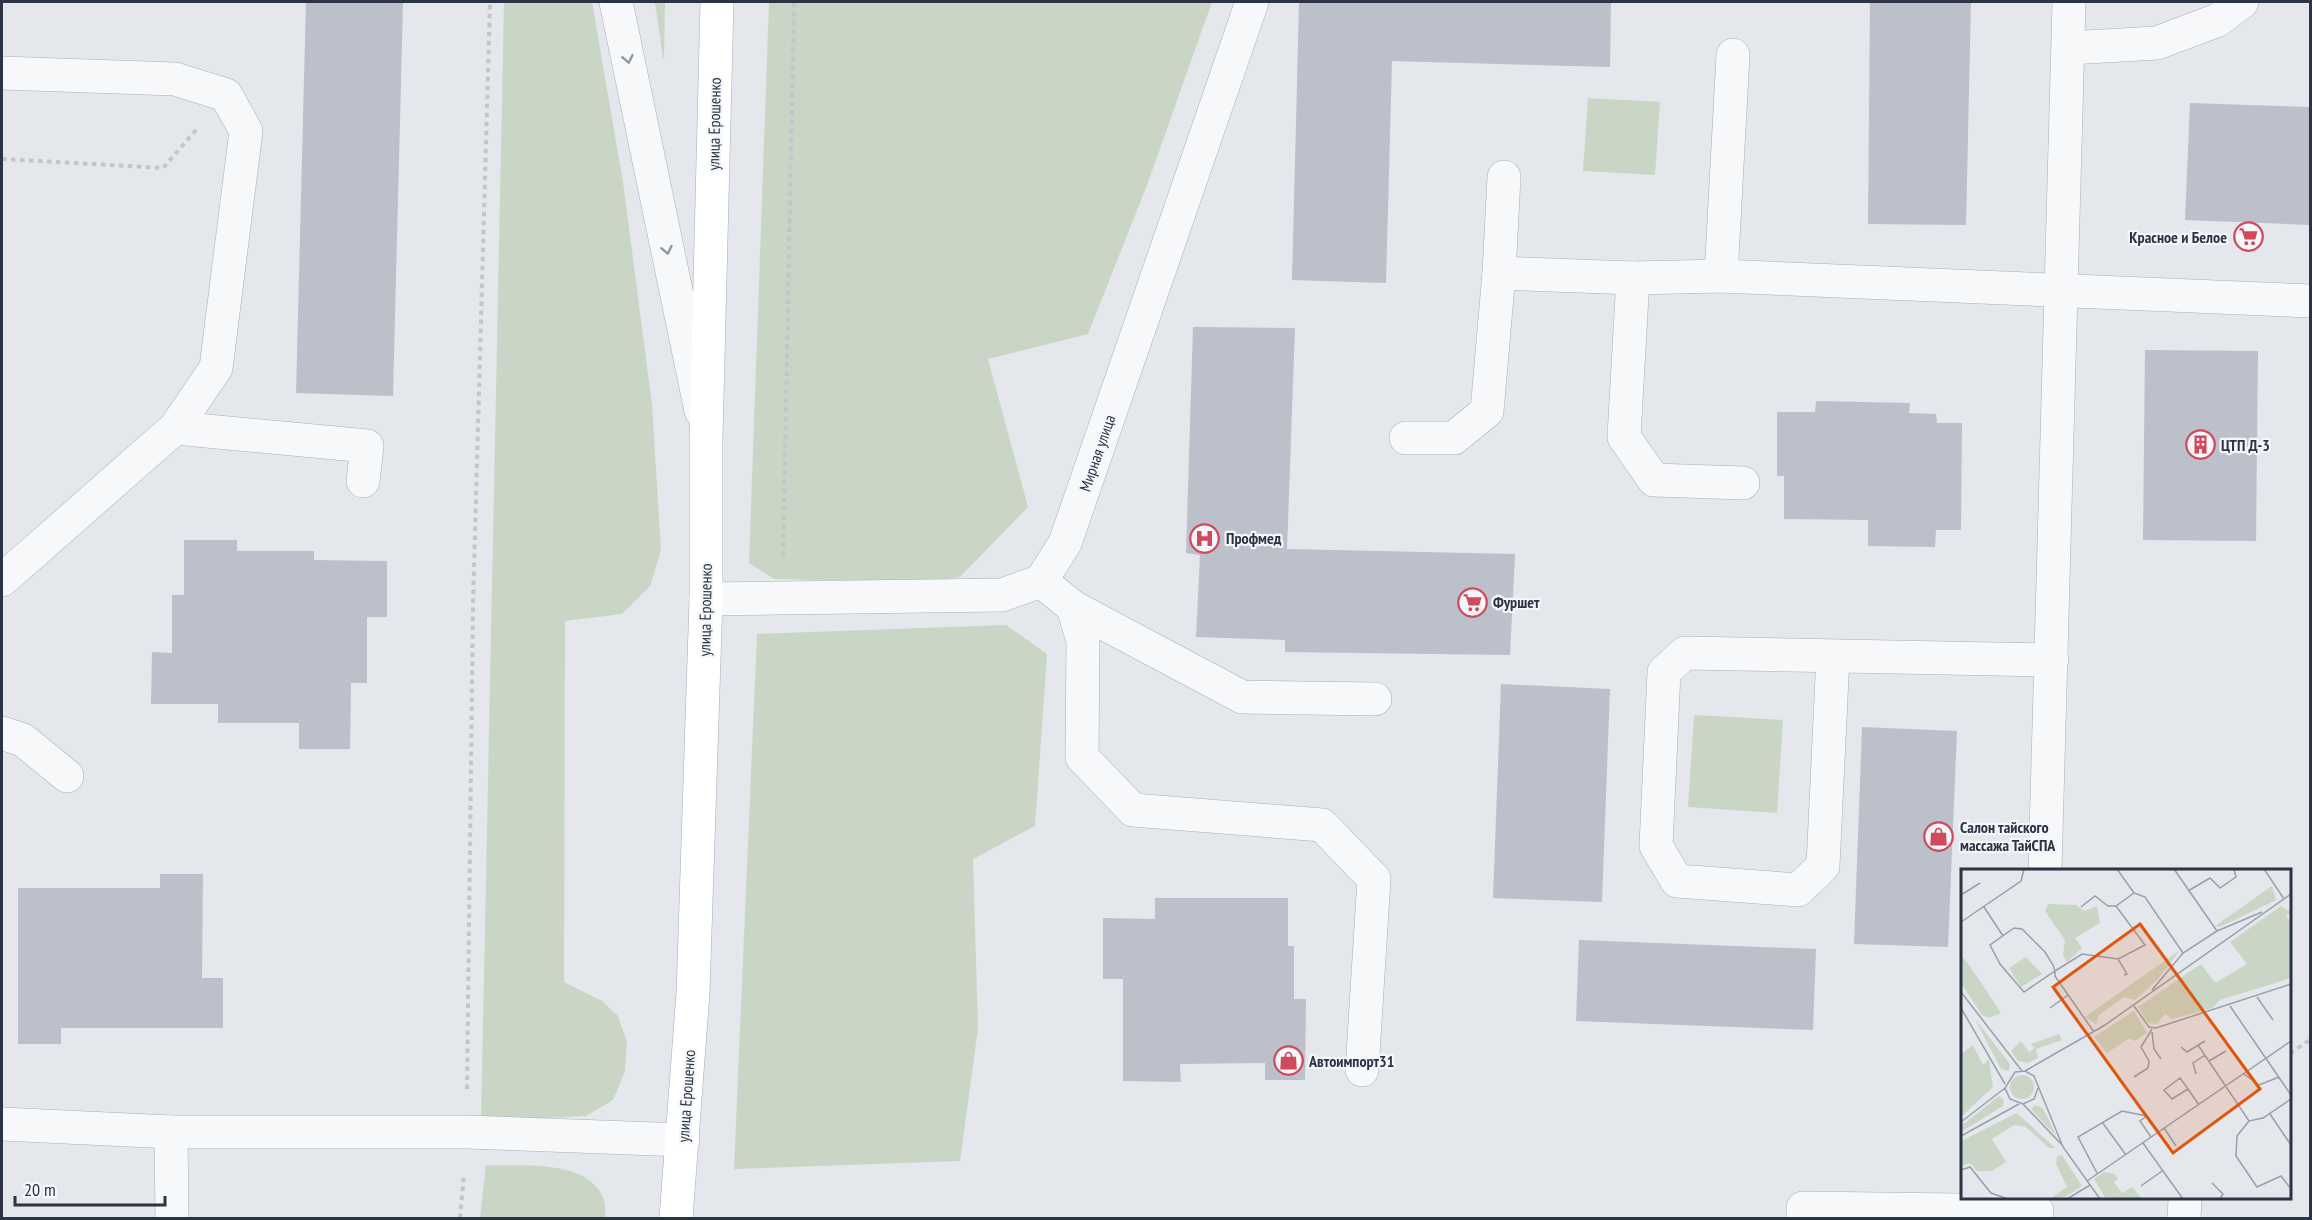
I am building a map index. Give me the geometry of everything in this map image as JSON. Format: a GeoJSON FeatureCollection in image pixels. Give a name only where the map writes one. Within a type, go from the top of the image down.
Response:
{"type":"FeatureCollection","features":[{"type":"Feature","properties":{"kind":"main road","name":"улица Ерошенко"},"geometry":{"type":"LineString","coordinates":[[676,1218],[693,993],[706,599],[706,438],[717,2]]}},
{"type":"Feature","properties":{"kind":"street"},"geometry":{"type":"LineString","coordinates":[[616,2],[706,438]]}},
{"type":"Feature","properties":{"kind":"street","name":"Мирная улица"},"geometry":{"type":"LineString","coordinates":[[1041,581],[1065,543],[1252,2]]}},
{"type":"Feature","properties":{"kind":"street"},"geometry":{"type":"LineString","coordinates":[[2045,869],[2069,48],[2068,2]]}},
{"type":"Feature","properties":{"kind":"street"},"geometry":{"type":"LineString","coordinates":[[2069,48],[2157,43],[2218,20],[2242,2]]}},
{"type":"Feature","properties":{"kind":"street"},"geometry":{"type":"LineString","coordinates":[[1721,276],[1733,55]]}},
{"type":"Feature","properties":{"kind":"street"},"geometry":{"type":"LineString","coordinates":[[2,73],[175,80],[226,95],[246,131],[216,368],[175,428],[2,580]]}},
{"type":"Feature","properties":{"kind":"street"},"geometry":{"type":"LineString","coordinates":[[1406,438],[1454,438],[1487,411],[1499,273],[1504,177]]}},
{"type":"Feature","properties":{"kind":"street"},"geometry":{"type":"LineString","coordinates":[[1499,273],[1633,278],[1721,276],[2310,301]]}},
{"type":"Feature","properties":{"kind":"street"},"geometry":{"type":"LineString","coordinates":[[1633,278],[1624,437],[1654,480],[1743,483]]}},
{"type":"Feature","properties":{"kind":"street"},"geometry":{"type":"LineString","coordinates":[[175,428],[367,446],[363,481]]}},
{"type":"Feature","properties":{"kind":"street"},"geometry":{"type":"LineString","coordinates":[[706,599],[1002,595],[1041,581],[1072,608],[1242,697],[1375,699]]}},
{"type":"Feature","properties":{"kind":"street"},"geometry":{"type":"LineString","coordinates":[[1072,608],[1083,641],[1082,757],[1133,810],[1322,825],[1374,879],[1362,1070]]}},
{"type":"Feature","properties":{"kind":"street"},"geometry":{"type":"LineString","coordinates":[[1833,656],[1823,866],[1798,890],[1677,880],[1656,846],[1664,672],[1685,653],[2052,660]]}},
{"type":"Feature","properties":{"kind":"street"},"geometry":{"type":"LineString","coordinates":[[2,733],[23,740],[68,776]]}},
{"type":"Feature","properties":{"kind":"street"},"geometry":{"type":"LineString","coordinates":[[2,1124],[171,1132],[467,1132],[683,1140]]}},
{"type":"Feature","properties":{"kind":"street"},"geometry":{"type":"LineString","coordinates":[[171,1132],[172,1218]]}},
{"type":"Feature","properties":{"kind":"street"},"geometry":{"type":"LineString","coordinates":[[2184,1218],[2185,1199]]}},
{"type":"Feature","properties":{"kind":"street"},"geometry":{"type":"LineString","coordinates":[[1799,1215],[2037,1209]]}},
{"type":"Feature","properties":{"kind":"path"},"geometry":{"type":"LineString","coordinates":[[460,1218],[467,1132],[473,604],[490,2]]}},
{"type":"Feature","properties":{"kind":"path"},"geometry":{"type":"LineString","coordinates":[[783,561],[794,2]]}},
{"type":"Feature","properties":{"kind":"path"},"geometry":{"type":"LineString","coordinates":[[2,159],[164,168],[226,95]]}},
{"type":"Feature","properties":{"kind":"path"},"geometry":{"type":"LineString","coordinates":[[2291,1052],[2310,1040]]}},
{"type":"Feature","properties":{"kind":"green space"},"geometry":{"type":"Polygon","coordinates":[[[504,2],[592,2],[623,182],[652,405],[661,550],[650,586],[622,614],[565,621],[564,982],[602,1001],[618,1016],[627,1042],[625,1071],[613,1100],[586,1116],[481,1121],[504,2]]]}},
{"type":"Feature","properties":{"kind":"green space"},"geometry":{"type":"Polygon","coordinates":[[[655,2],[665,2],[664,58],[663,58],[655,2]]]}},
{"type":"Feature","properties":{"kind":"green space"},"geometry":{"type":"Polygon","coordinates":[[[769,2],[1212,2],[1147,185],[1088,334],[988,359],[1028,507],[960,577],[923,582],[774,579],[749,563],[769,2]]]}},
{"type":"Feature","properties":{"kind":"green space"},"geometry":{"type":"Polygon","coordinates":[[[1588,98],[1660,102],[1655,175],[1583,171],[1588,98]]]}},
{"type":"Feature","properties":{"kind":"green space"},"geometry":{"type":"Polygon","coordinates":[[[1006,625],[1047,654],[1035,826],[973,859],[978,1028],[960,1161],[734,1169],[757,634],[1006,625]]]}},
{"type":"Feature","properties":{"kind":"green space"},"geometry":{"type":"Polygon","coordinates":[[[1694,715],[1783,720],[1777,813],[1688,807],[1694,715]]]}},
{"type":"Feature","properties":{"kind":"green space"},"geometry":{"type":"Polygon","coordinates":[[[486,1165],[553,1168],[570,1171],[584,1177],[596,1187],[604,1200],[605,1218],[480,1218],[486,1165]]]}},
{"type":"Feature","properties":{"kind":"building"},"geometry":{"type":"Polygon","coordinates":[[[306,2],[403,2],[393,396],[296,393],[306,2]]]}},
{"type":"Feature","properties":{"kind":"building"},"geometry":{"type":"Polygon","coordinates":[[[1299,2],[1611,2],[1610,67],[1392,61],[1386,283],[1292,280],[1299,2]]]}},
{"type":"Feature","properties":{"kind":"building"},"geometry":{"type":"Polygon","coordinates":[[[1870,2],[1971,2],[1966,225],[1868,224],[1870,2]]]}},
{"type":"Feature","properties":{"kind":"building"},"geometry":{"type":"Polygon","coordinates":[[[2190,103],[2310,107],[2310,225],[2185,220],[2190,103]]]}},
{"type":"Feature","properties":{"kind":"building"},"geometry":{"type":"Polygon","coordinates":[[[1193,327],[1295,328],[1287,549],[1515,554],[1510,655],[1285,652],[1285,640],[1196,637],[1200,555],[1186,553],[1193,327]]]}},
{"type":"Feature","properties":{"kind":"building","name":"ЦТП Д-3"},"geometry":{"type":"Polygon","coordinates":[[[2145,350],[2258,351],[2256,541],[2143,540],[2145,350]]]}},
{"type":"Feature","properties":{"kind":"building"},"geometry":{"type":"Polygon","coordinates":[[[1816,401],[1910,403],[1909,413],[1936,414],[1937,423],[1962,423],[1961,530],[1936,530],[1935,547],[1868,546],[1868,520],[1784,519],[1784,476],[1777,476],[1777,412],[1815,412],[1816,401]]]}},
{"type":"Feature","properties":{"kind":"building"},"geometry":{"type":"Polygon","coordinates":[[[184,540],[237,540],[237,551],[314,551],[314,560],[387,561],[387,617],[367,617],[367,683],[351,683],[350,749],[299,749],[299,723],[218,723],[218,704],[151,704],[152,652],[172,653],[172,595],[184,595],[184,540]]]}},
{"type":"Feature","properties":{"kind":"building"},"geometry":{"type":"Polygon","coordinates":[[[1501,684],[1610,689],[1602,902],[1493,898],[1501,684]]]}},
{"type":"Feature","properties":{"kind":"building"},"geometry":{"type":"Polygon","coordinates":[[[1862,727],[1957,731],[1948,947],[1854,944],[1862,727]]]}},
{"type":"Feature","properties":{"kind":"building"},"geometry":{"type":"Polygon","coordinates":[[[160,874],[203,874],[202,978],[223,978],[223,1028],[61,1028],[61,1044],[18,1044],[18,888],[160,888],[160,874]]]}},
{"type":"Feature","properties":{"kind":"building"},"geometry":{"type":"Polygon","coordinates":[[[1155,898],[1288,898],[1288,946],[1294,946],[1294,999],[1306,999],[1305,1080],[1265,1080],[1265,1063],[1180,1064],[1181,1082],[1123,1081],[1123,979],[1103,979],[1103,918],[1155,919],[1155,898]]]}},
{"type":"Feature","properties":{"kind":"building"},"geometry":{"type":"Polygon","coordinates":[[[1579,940],[1816,949],[1813,1030],[1576,1021],[1579,940]]]}},
{"type":"Feature","properties":{"kind":"place","name":"Красное и Белое"},"geometry":{"type":"Point","coordinates":[2248,237]}},
{"type":"Feature","properties":{"kind":"place","name":"ЦТП Д-3"},"geometry":{"type":"Point","coordinates":[2200,445]}},
{"type":"Feature","properties":{"kind":"place","name":"Профмед"},"geometry":{"type":"Point","coordinates":[1205,538]}},
{"type":"Feature","properties":{"kind":"place","name":"Фуршет"},"geometry":{"type":"Point","coordinates":[1472,602]}},
{"type":"Feature","properties":{"kind":"place","name":"Салон тайского массажа ТайСПА"},"geometry":{"type":"Point","coordinates":[1939,836]}},
{"type":"Feature","properties":{"kind":"place","name":"Автоимпорт31"},"geometry":{"type":"Point","coordinates":[1288,1061]}}]}
